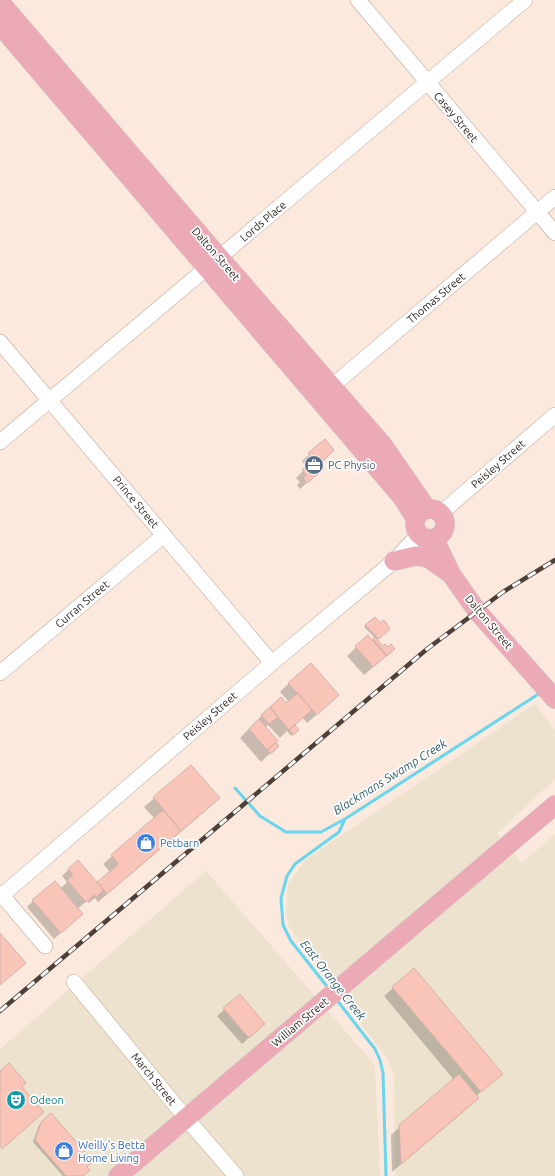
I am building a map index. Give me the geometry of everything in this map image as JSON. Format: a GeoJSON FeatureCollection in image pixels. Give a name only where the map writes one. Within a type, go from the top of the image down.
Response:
{"type":"FeatureCollection","features":[{"type":"Feature","properties":{"kind":"main road","name":"Dalton Street"},"geometry":{"type":"LineString","coordinates":[[0,1],[213,263],[318,398],[402,497],[427,523]]}},
{"type":"Feature","properties":{"kind":"main road","name":"Dalton Street"},"geometry":{"type":"LineString","coordinates":[[0,25],[213,263],[332,386],[382,444],[427,523],[452,574],[477,611],[549,692]]}},
{"type":"Feature","properties":{"kind":"main road"},"geometry":{"type":"LineString","coordinates":[[394,561],[416,556],[428,558],[452,574]]}},
{"type":"Feature","properties":{"kind":"main road","name":"William Street"},"geometry":{"type":"LineString","coordinates":[[118,1176],[555,805]]}},
{"type":"Feature","properties":{"kind":"street","name":"Casey Street"},"geometry":{"type":"LineString","coordinates":[[358,0],[555,233]]}},
{"type":"Feature","properties":{"kind":"street","name":"Lords Place"},"geometry":{"type":"LineString","coordinates":[[0,442],[525,0]]}},
{"type":"Feature","properties":{"kind":"street","name":"Thomas Street"},"geometry":{"type":"LineString","coordinates":[[318,398],[555,197]]}},
{"type":"Feature","properties":{"kind":"street","name":"Prince Street"},"geometry":{"type":"LineString","coordinates":[[0,342],[272,663]]}},
{"type":"Feature","properties":{"kind":"street","name":"Peisley Street"},"geometry":{"type":"LineString","coordinates":[[1,895],[272,663],[394,561],[427,523],[555,415]]}},
{"type":"Feature","properties":{"kind":"street","name":"Curran Street"},"geometry":{"type":"LineString","coordinates":[[0,673],[164,535]]}},
{"type":"Feature","properties":{"kind":"street"},"geometry":{"type":"LineString","coordinates":[[1,895],[45,946]]}},
{"type":"Feature","properties":{"kind":"street","name":"March Street"},"geometry":{"type":"LineString","coordinates":[[74,982],[186,1118],[236,1176]]}},
{"type":"Feature","properties":{"kind":"shaded area"},"geometry":{"type":"Polygon","coordinates":[[[535,704],[555,730],[555,779],[497,834],[522,863],[555,834],[555,1176],[395,1176],[394,1077],[387,1059],[289,927],[286,911],[288,884],[305,860],[535,704]]]}},
{"type":"Feature","properties":{"kind":"shaded area"},"geometry":{"type":"Polygon","coordinates":[[[206,871],[375,1065],[380,1176],[0,1176],[0,1049],[206,871]]]}},
{"type":"Feature","properties":{"kind":"building","name":"PC Physio"},"geometry":{"type":"Polygon","coordinates":[[[325,439],[334,450],[315,469],[318,474],[307,483],[303,478],[306,475],[302,470],[314,460],[308,453],[325,439]]]}},
{"type":"Feature","properties":{"kind":"building"},"geometry":{"type":"Polygon","coordinates":[[[375,617],[380,623],[384,620],[390,629],[379,639],[365,625],[375,617]]]}},
{"type":"Feature","properties":{"kind":"building"},"geometry":{"type":"Polygon","coordinates":[[[368,635],[386,656],[373,667],[355,646],[368,635]]]}},
{"type":"Feature","properties":{"kind":"building"},"geometry":{"type":"Polygon","coordinates":[[[375,637],[383,646],[385,644],[388,647],[391,644],[395,649],[387,656],[373,639],[375,637]]]}},
{"type":"Feature","properties":{"kind":"building"},"geometry":{"type":"Polygon","coordinates":[[[311,663],[339,695],[317,715],[288,683],[311,663]]]}},
{"type":"Feature","properties":{"kind":"building"},"geometry":{"type":"Polygon","coordinates":[[[298,693],[312,710],[289,730],[270,707],[281,697],[286,703],[298,693]]]}},
{"type":"Feature","properties":{"kind":"building"},"geometry":{"type":"Polygon","coordinates":[[[270,707],[278,717],[269,724],[261,715],[270,707]]]}},
{"type":"Feature","properties":{"kind":"building"},"geometry":{"type":"Polygon","coordinates":[[[259,719],[278,741],[267,750],[249,729],[259,719]]]}},
{"type":"Feature","properties":{"kind":"building"},"geometry":{"type":"Polygon","coordinates":[[[295,725],[299,730],[293,735],[289,730],[295,725]]]}},
{"type":"Feature","properties":{"kind":"building"},"geometry":{"type":"Polygon","coordinates":[[[276,743],[279,746],[271,754],[267,750],[276,743]]]}},
{"type":"Feature","properties":{"kind":"building"},"geometry":{"type":"Polygon","coordinates":[[[191,765],[220,798],[181,831],[153,797],[191,765]]]}},
{"type":"Feature","properties":{"kind":"building","name":"Petbarn"},"geometry":{"type":"Polygon","coordinates":[[[163,810],[181,831],[107,894],[97,882],[119,864],[111,855],[163,810]]]}},
{"type":"Feature","properties":{"kind":"building"},"geometry":{"type":"Polygon","coordinates":[[[78,860],[103,891],[96,897],[94,895],[86,902],[67,880],[73,875],[68,869],[78,860]]]}},
{"type":"Feature","properties":{"kind":"building"},"geometry":{"type":"Polygon","coordinates":[[[55,881],[83,914],[61,933],[32,900],[55,881]]]}},
{"type":"Feature","properties":{"kind":"building"},"geometry":{"type":"Polygon","coordinates":[[[0,933],[26,963],[0,985],[0,933]]]}},
{"type":"Feature","properties":{"kind":"building"},"geometry":{"type":"Polygon","coordinates":[[[414,968],[503,1074],[481,1092],[392,987],[414,968]]]}},
{"type":"Feature","properties":{"kind":"building"},"geometry":{"type":"Polygon","coordinates":[[[240,994],[265,1024],[249,1038],[223,1008],[240,994]]]}},
{"type":"Feature","properties":{"kind":"building","name":"Odeon"},"geometry":{"type":"Polygon","coordinates":[[[9,1063],[26,1083],[22,1087],[44,1112],[2,1149],[0,1146],[0,1071],[9,1063]]]}},
{"type":"Feature","properties":{"kind":"building"},"geometry":{"type":"Polygon","coordinates":[[[459,1074],[479,1098],[401,1164],[399,1125],[459,1074]]]}},
{"type":"Feature","properties":{"kind":"building","name":"Weilly's Betta Home Living"},"geometry":{"type":"Polygon","coordinates":[[[51,1113],[93,1161],[87,1167],[90,1170],[83,1176],[66,1176],[35,1140],[41,1122],[51,1113]]]}},
{"type":"Feature","properties":{"kind":"waterway","name":"Blackmans Swamp Creek"},"geometry":{"type":"LineString","coordinates":[[235,788],[260,816],[286,832],[321,832],[345,819],[540,693]]}},
{"type":"Feature","properties":{"kind":"waterway","name":"East Orange Creek"},"geometry":{"type":"LineString","coordinates":[[329,989],[291,941],[283,925],[281,898],[287,876],[295,864],[339,832],[345,819]]}},
{"type":"Feature","properties":{"kind":"waterway","name":"East Orange Creek"},"geometry":{"type":"LineString","coordinates":[[336,999],[375,1049],[380,1060],[383,1073],[386,1176]]}},
{"type":"Feature","properties":{"kind":"railway"},"geometry":{"type":"LineString","coordinates":[[0,1011],[427,649],[503,592],[555,560]]}},
{"type":"Feature","properties":{"kind":"place","name":"PC Physio"},"geometry":{"type":"Point","coordinates":[314,465]}},
{"type":"Feature","properties":{"kind":"place","name":"Petbarn"},"geometry":{"type":"Point","coordinates":[146,843]}},
{"type":"Feature","properties":{"kind":"place","name":"Odeon"},"geometry":{"type":"Point","coordinates":[16,1100]}},
{"type":"Feature","properties":{"kind":"place","name":"Weilly's Betta Home Living"},"geometry":{"type":"Point","coordinates":[64,1151]}}]}
